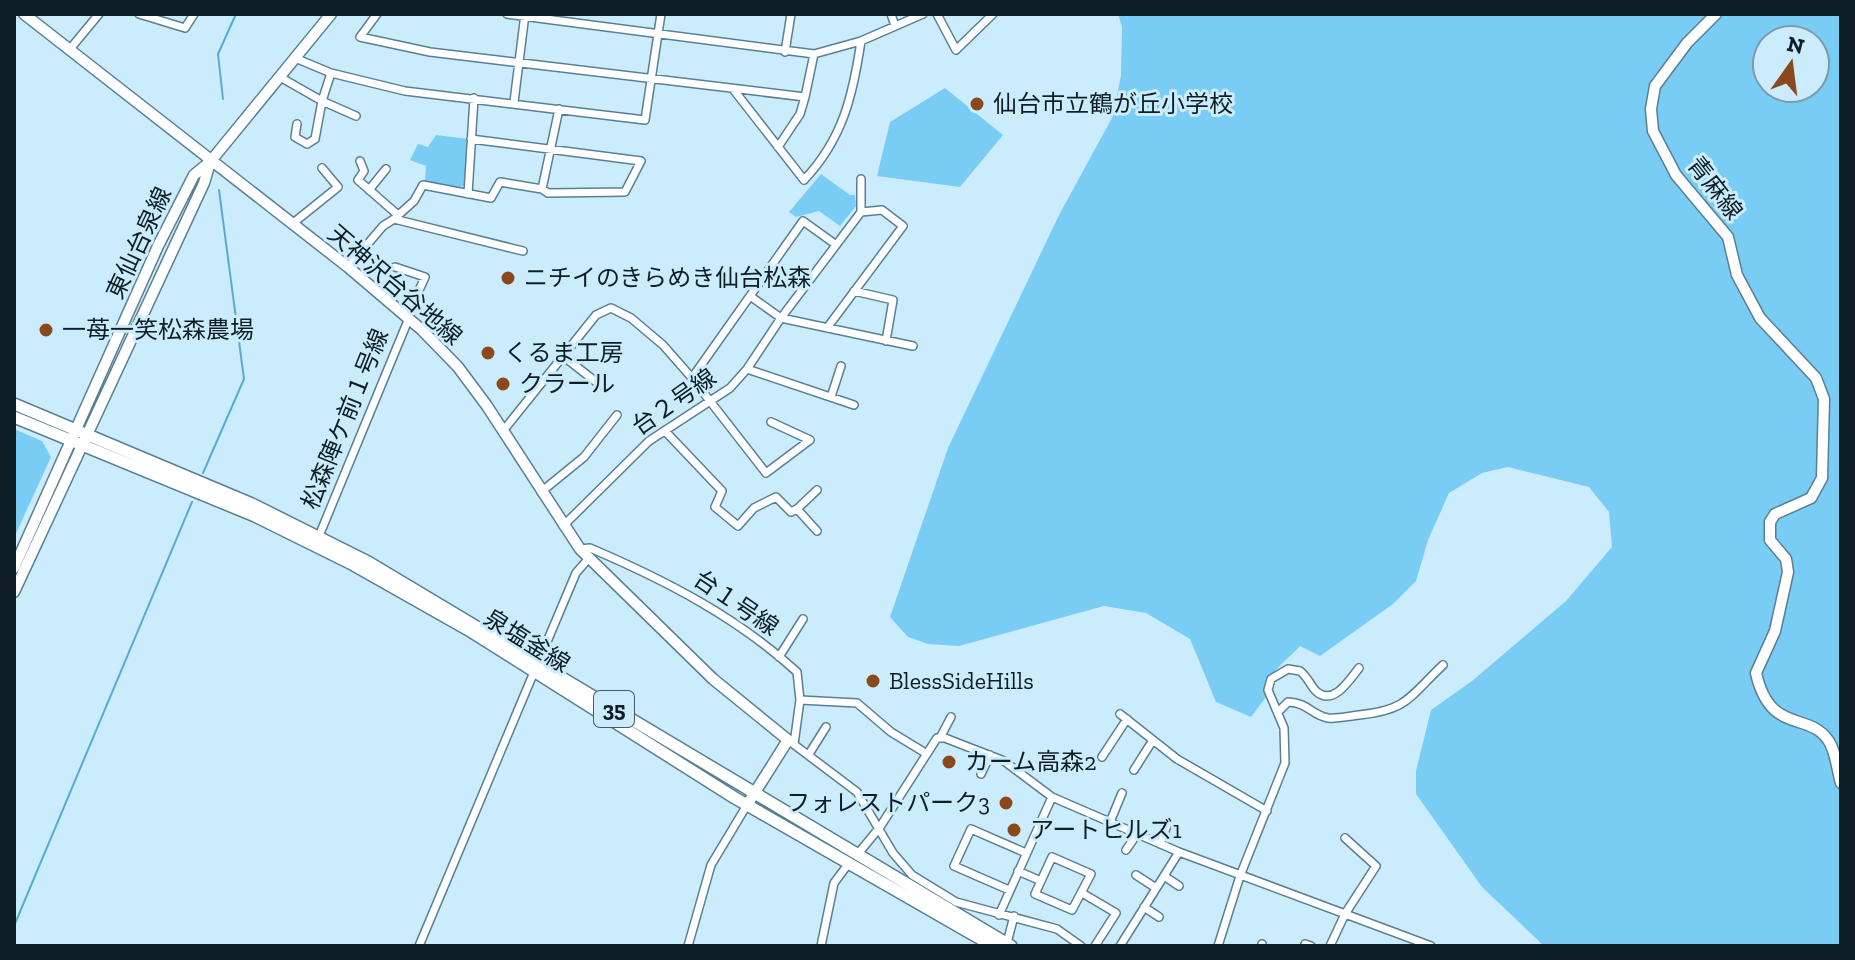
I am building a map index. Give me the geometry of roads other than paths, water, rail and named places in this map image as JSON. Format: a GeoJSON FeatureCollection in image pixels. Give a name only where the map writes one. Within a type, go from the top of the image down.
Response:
{"type":"FeatureCollection","features":[{"type":"Feature","properties":{"kind":"main road","name":"35"},"geometry":{"type":"LineString","coordinates":[[14,404],[85,440]]}},
{"type":"Feature","properties":{"kind":"main road","name":"35"},"geometry":{"type":"LineString","coordinates":[[14,417],[73,435]]}},
{"type":"Feature","properties":{"kind":"main road","name":"泉塩釜線"},"geometry":{"type":"LineString","coordinates":[[85,440],[209,485],[319,536],[457,613],[536,667]]}},
{"type":"Feature","properties":{"kind":"main road","name":"泉塩釜線"},"geometry":{"type":"LineString","coordinates":[[85,440],[295,534],[404,592],[536,667],[750,799],[1009,945]]}},
{"type":"Feature","properties":{"kind":"main road","name":"泉塩釜線"},"geometry":{"type":"LineString","coordinates":[[853,859],[993,946]]}},
{"type":"Feature","properties":{"kind":"street","name":"天神沢台谷地線"},"geometry":{"type":"LineString","coordinates":[[24,14],[408,317],[458,367],[580,549],[713,679],[791,742]]}},
{"type":"Feature","properties":{"kind":"street"},"geometry":{"type":"LineString","coordinates":[[70,49],[99,14]]}},
{"type":"Feature","properties":{"kind":"street"},"geometry":{"type":"LineString","coordinates":[[139,14],[185,28],[194,14]]}},
{"type":"Feature","properties":{"kind":"street","name":"東仙台泉線"},"geometry":{"type":"LineString","coordinates":[[14,568],[158,246],[194,175],[210,162],[331,14]]}},
{"type":"Feature","properties":{"kind":"street"},"geometry":{"type":"LineString","coordinates":[[377,14],[360,37],[430,52],[805,97]]}},
{"type":"Feature","properties":{"kind":"street"},"geometry":{"type":"LineString","coordinates":[[507,14],[814,54],[861,41],[923,14]]}},
{"type":"Feature","properties":{"kind":"street"},"geometry":{"type":"LineString","coordinates":[[295,58],[331,73],[405,91],[645,120],[661,14]]}},
{"type":"Feature","properties":{"kind":"street"},"geometry":{"type":"LineString","coordinates":[[785,52],[791,14]]}},
{"type":"Feature","properties":{"kind":"street"},"geometry":{"type":"LineString","coordinates":[[891,14],[895,26]]}},
{"type":"Feature","properties":{"kind":"street"},"geometry":{"type":"LineString","coordinates":[[937,14],[956,50],[993,14]]}},
{"type":"Feature","properties":{"kind":"street","name":"青麻線"},"geometry":{"type":"LineString","coordinates":[[1716,14],[1687,43],[1655,86],[1651,109],[1653,131],[1676,175],[1728,237],[1737,275],[1760,318],[1822,387],[1825,423],[1822,478],[1811,498],[1775,514],[1770,522],[1770,540],[1786,559],[1788,572],[1775,631],[1756,673],[1775,711],[1785,719],[1811,727],[1828,740],[1841,783]]}},
{"type":"Feature","properties":{"kind":"street"},"geometry":{"type":"LineString","coordinates":[[514,102],[525,15]]}},
{"type":"Feature","properties":{"kind":"street"},"geometry":{"type":"LineString","coordinates":[[733,89],[804,180],[822,161],[847,112],[861,41]]}},
{"type":"Feature","properties":{"kind":"street"},"geometry":{"type":"LineString","coordinates":[[778,147],[800,114],[814,54]]}},
{"type":"Feature","properties":{"kind":"street"},"geometry":{"type":"LineString","coordinates":[[297,124],[295,137],[307,144],[315,139],[331,73]]}},
{"type":"Feature","properties":{"kind":"street"},"geometry":{"type":"LineString","coordinates":[[280,77],[356,116]]}},
{"type":"Feature","properties":{"kind":"street"},"geometry":{"type":"LineString","coordinates":[[468,194],[474,98]]}},
{"type":"Feature","properties":{"kind":"street"},"geometry":{"type":"LineString","coordinates":[[542,189],[559,109]]}},
{"type":"Feature","properties":{"kind":"street"},"geometry":{"type":"LineString","coordinates":[[348,267],[383,226],[414,201],[423,185],[491,198],[500,182],[542,189],[548,193],[625,192],[641,161],[471,139]]}},
{"type":"Feature","properties":{"kind":"street"},"geometry":{"type":"LineString","coordinates":[[360,161],[364,171],[358,180],[396,217],[523,251]]}},
{"type":"Feature","properties":{"kind":"street"},"geometry":{"type":"LineString","coordinates":[[14,592],[204,183],[210,162]]}},
{"type":"Feature","properties":{"kind":"street"},"geometry":{"type":"LineString","coordinates":[[292,224],[338,187],[322,168]]}},
{"type":"Feature","properties":{"kind":"street"},"geometry":{"type":"LineString","coordinates":[[369,190],[386,169]]}},
{"type":"Feature","properties":{"kind":"street"},"geometry":{"type":"LineString","coordinates":[[827,328],[903,226],[882,210],[861,212],[861,179]]}},
{"type":"Feature","properties":{"kind":"street","name":"台２号線"},"geometry":{"type":"LineString","coordinates":[[563,526],[649,441],[730,388],[861,212]]}},
{"type":"Feature","properties":{"kind":"street"},"geometry":{"type":"LineString","coordinates":[[692,378],[803,221],[835,244]]}},
{"type":"Feature","properties":{"kind":"street","name":"松森陣ケ前１号線"},"geometry":{"type":"LineString","coordinates":[[319,536],[425,277],[395,267]]}},
{"type":"Feature","properties":{"kind":"street"},"geometry":{"type":"LineString","coordinates":[[854,291],[893,300],[886,341]]}},
{"type":"Feature","properties":{"kind":"street"},"geometry":{"type":"LineString","coordinates":[[750,296],[781,318],[913,346]]}},
{"type":"Feature","properties":{"kind":"street"},"geometry":{"type":"LineString","coordinates":[[503,431],[596,315],[611,308],[631,318],[663,345],[766,473],[810,440],[771,422]]}},
{"type":"Feature","properties":{"kind":"street"},"geometry":{"type":"LineString","coordinates":[[563,356],[600,385]]}},
{"type":"Feature","properties":{"kind":"street"},"geometry":{"type":"LineString","coordinates":[[831,397],[841,366]]}},
{"type":"Feature","properties":{"kind":"street"},"geometry":{"type":"LineString","coordinates":[[747,369],[854,405]]}},
{"type":"Feature","properties":{"kind":"street"},"geometry":{"type":"LineString","coordinates":[[541,492],[584,457],[617,415]]}},
{"type":"Feature","properties":{"kind":"street"},"geometry":{"type":"LineString","coordinates":[[665,431],[722,491],[715,507],[738,526],[754,508],[776,497],[791,512],[817,490]]}},
{"type":"Feature","properties":{"kind":"street"},"geometry":{"type":"LineString","coordinates":[[797,509],[817,531]]}},
{"type":"Feature","properties":{"kind":"street","name":"台１号線"},"geometry":{"type":"LineString","coordinates":[[580,549],[590,548],[660,577],[707,605],[797,672],[800,700],[791,742]]}},
{"type":"Feature","properties":{"kind":"street"},"geometry":{"type":"LineString","coordinates":[[419,946],[576,573],[589,558]]}},
{"type":"Feature","properties":{"kind":"street"},"geometry":{"type":"LineString","coordinates":[[779,657],[803,619]]}},
{"type":"Feature","properties":{"kind":"street"},"geometry":{"type":"LineString","coordinates":[[1278,712],[1288,702],[1304,703],[1320,716],[1332,718],[1390,712],[1402,705],[1443,665]]}},
{"type":"Feature","properties":{"kind":"street"},"geometry":{"type":"LineString","coordinates":[[1218,946],[1240,876],[1285,763],[1287,743],[1268,690],[1271,679],[1288,669],[1300,671],[1318,692],[1328,696],[1340,692],[1359,668]]}},
{"type":"Feature","properties":{"kind":"street"},"geometry":{"type":"LineString","coordinates":[[800,700],[857,703],[891,732],[927,754]]}},
{"type":"Feature","properties":{"kind":"street"},"geometry":{"type":"LineString","coordinates":[[821,946],[834,883],[880,827],[951,717]]}},
{"type":"Feature","properties":{"kind":"street"},"geometry":{"type":"LineString","coordinates":[[1102,757],[1123,717],[1177,759],[1267,811]]}},
{"type":"Feature","properties":{"kind":"street"},"geometry":{"type":"LineString","coordinates":[[809,754],[826,727]]}},
{"type":"Feature","properties":{"kind":"street"},"geometry":{"type":"LineString","coordinates":[[940,738],[1004,761],[1052,797],[1160,844],[1431,946]]}},
{"type":"Feature","properties":{"kind":"street"},"geometry":{"type":"LineString","coordinates":[[1134,770],[1153,740]]}},
{"type":"Feature","properties":{"kind":"street"},"geometry":{"type":"LineString","coordinates":[[688,946],[711,865],[750,799],[791,742],[857,792],[893,853],[912,875],[956,902],[1057,929],[1081,946]]}},
{"type":"Feature","properties":{"kind":"street"},"geometry":{"type":"LineString","coordinates":[[981,774],[990,755]]}},
{"type":"Feature","properties":{"kind":"street"},"geometry":{"type":"LineString","coordinates":[[1110,822],[1122,793]]}},
{"type":"Feature","properties":{"kind":"street"},"geometry":{"type":"LineString","coordinates":[[999,915],[1052,797]]}},
{"type":"Feature","properties":{"kind":"street"},"geometry":{"type":"LineString","coordinates":[[1160,844],[1168,823]]}},
{"type":"Feature","properties":{"kind":"street"},"geometry":{"type":"LineString","coordinates":[[1009,890],[954,866],[971,829],[1026,853]]}},
{"type":"Feature","properties":{"kind":"street"},"geometry":{"type":"LineString","coordinates":[[1126,850],[1137,834]]}},
{"type":"Feature","properties":{"kind":"street"},"geometry":{"type":"LineString","coordinates":[[1330,946],[1345,914],[1376,866],[1345,838]]}},
{"type":"Feature","properties":{"kind":"street"},"geometry":{"type":"LineString","coordinates":[[1120,946],[1179,852]]}},
{"type":"Feature","properties":{"kind":"street"},"geometry":{"type":"LineString","coordinates":[[1052,857],[1091,874],[1082,893],[1072,910],[1035,894],[1052,857]]}},
{"type":"Feature","properties":{"kind":"street"},"geometry":{"type":"LineString","coordinates":[[1018,871],[1041,881]]}},
{"type":"Feature","properties":{"kind":"street"},"geometry":{"type":"LineString","coordinates":[[1136,875],[1156,888]]}},
{"type":"Feature","properties":{"kind":"street"},"geometry":{"type":"LineString","coordinates":[[1164,876],[1179,886]]}},
{"type":"Feature","properties":{"kind":"street"},"geometry":{"type":"LineString","coordinates":[[1082,893],[1116,913],[1095,946]]}},
{"type":"Feature","properties":{"kind":"street"},"geometry":{"type":"LineString","coordinates":[[1144,907],[1159,917]]}},
{"type":"Feature","properties":{"kind":"street"},"geometry":{"type":"LineString","coordinates":[[1009,945],[1014,916]]}},
{"type":"Feature","properties":{"kind":"waterway"},"geometry":{"type":"LineString","coordinates":[[223,99],[218,54],[236,14]]}},
{"type":"Feature","properties":{"kind":"waterway"},"geometry":{"type":"LineString","coordinates":[[203,473],[244,379],[219,190]]}},
{"type":"Feature","properties":{"kind":"waterway"},"geometry":{"type":"LineString","coordinates":[[14,926],[192,502]]}},
{"type":"Feature","properties":{"kind":"place","name":"仙台市立鶴が丘小学校"},"geometry":{"type":"Point","coordinates":[977,104]}},
{"type":"Feature","properties":{"kind":"place","name":"ニチイのきらめき仙台松森"},"geometry":{"type":"Point","coordinates":[508,278]}},
{"type":"Feature","properties":{"kind":"place","name":"一苺一笑松森農場"},"geometry":{"type":"Point","coordinates":[46,330]}},
{"type":"Feature","properties":{"kind":"place","name":"くるま工房"},"geometry":{"type":"Point","coordinates":[488,353]}},
{"type":"Feature","properties":{"kind":"place","name":"クラール"},"geometry":{"type":"Point","coordinates":[503,384]}},
{"type":"Feature","properties":{"kind":"place","name":"BlessSideHills"},"geometry":{"type":"Point","coordinates":[873,681]}},
{"type":"Feature","properties":{"kind":"place","name":"カーム高森2"},"geometry":{"type":"Point","coordinates":[949,762]}},
{"type":"Feature","properties":{"kind":"place","name":"フォレストパーク3"},"geometry":{"type":"Point","coordinates":[1006,803]}},
{"type":"Feature","properties":{"kind":"place","name":"アートヒルズ1"},"geometry":{"type":"Point","coordinates":[1014,830]}}]}
